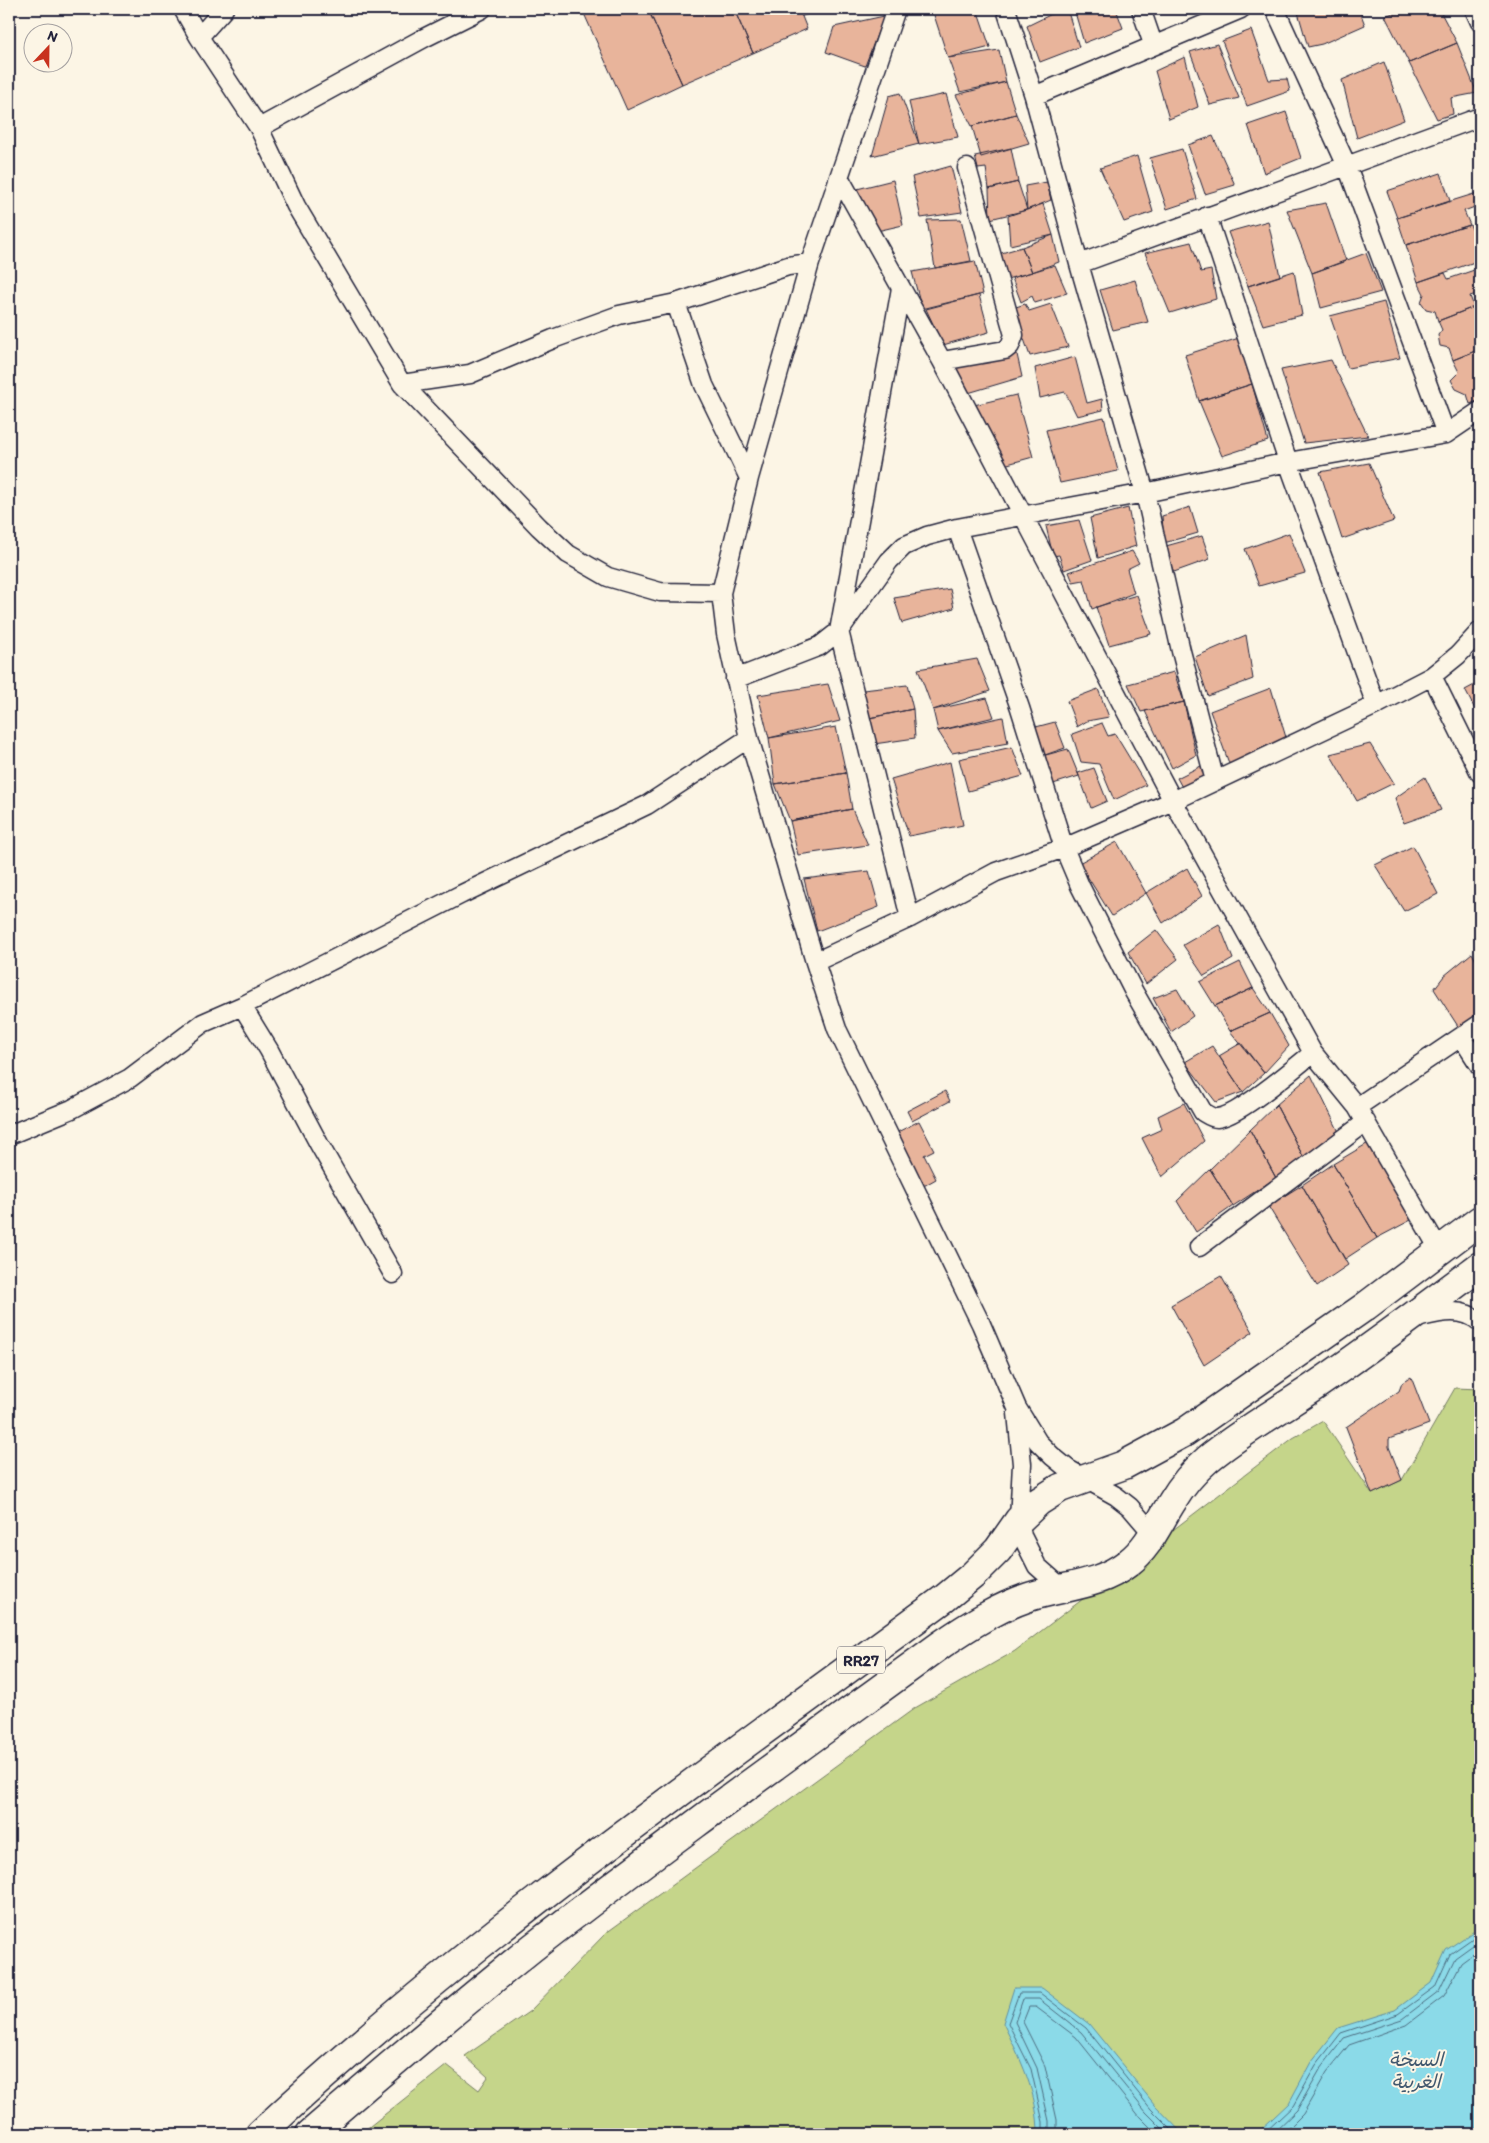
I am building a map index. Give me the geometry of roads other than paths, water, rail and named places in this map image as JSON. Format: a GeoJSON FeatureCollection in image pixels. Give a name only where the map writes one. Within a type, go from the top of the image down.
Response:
{"type":"FeatureCollection","features":[{"type":"Feature","properties":{"kind":"highway","name":"RR27"},"geometry":{"type":"LineString","coordinates":[[260,2134],[350,2052],[506,1924],[586,1862],[945,1598],[973,1575],[992,1556],[1019,1520],[1038,1502],[1052,1493],[1084,1479],[1124,1465],[1185,1432],[1298,1355],[1480,1220]]}},
{"type":"Feature","properties":{"kind":"highway","name":"RR27"},"geometry":{"type":"LineString","coordinates":[[310,2134],[454,2011],[533,1948],[664,1848],[942,1644],[970,1625],[999,1609],[1029,1597],[1062,1588],[1086,1585],[1108,1576],[1128,1563],[1146,1546],[1172,1502],[1206,1460],[1228,1443],[1320,1383],[1409,1320],[1480,1266]]}},
{"type":"Feature","properties":{"kind":"street"},"geometry":{"type":"LineString","coordinates":[[183,9],[199,37],[259,128],[296,206],[402,384],[539,527],[568,554],[608,577],[660,592],[721,593]]}},
{"type":"Feature","properties":{"kind":"street"},"geometry":{"type":"LineString","coordinates":[[199,37],[224,9]]}},
{"type":"Feature","properties":{"kind":"street"},"geometry":{"type":"LineString","coordinates":[[259,128],[424,38],[482,9]]}},
{"type":"Feature","properties":{"kind":"street"},"geometry":{"type":"LineString","coordinates":[[896,9],[810,263],[749,478],[721,593],[735,679],[748,738],[815,962],[838,1029],[981,1324],[1016,1408],[1038,1442],[1068,1469],[1116,1496],[1130,1508],[1154,1535]]}},
{"type":"Feature","properties":{"kind":"street"},"geometry":{"type":"LineString","coordinates":[[1006,9],[1034,96],[1079,264],[1145,493],[1181,651],[1215,781]]}},
{"type":"Feature","properties":{"kind":"street"},"geometry":{"type":"LineString","coordinates":[[1141,9],[1154,44]]}},
{"type":"Feature","properties":{"kind":"street"},"geometry":{"type":"LineString","coordinates":[[1034,96],[1241,9]]}},
{"type":"Feature","properties":{"kind":"street"},"geometry":{"type":"LineString","coordinates":[[1276,9],[1347,166],[1446,434]]}},
{"type":"Feature","properties":{"kind":"street"},"geometry":{"type":"LineString","coordinates":[[1474,9],[1480,22]]}},
{"type":"Feature","properties":{"kind":"street"},"geometry":{"type":"LineString","coordinates":[[1079,264],[1480,117]]}},
{"type":"Feature","properties":{"kind":"street"},"geometry":{"type":"LineString","coordinates":[[942,361],[1005,350],[1010,346],[1014,335],[967,168]]}},
{"type":"Feature","properties":{"kind":"street"},"geometry":{"type":"LineString","coordinates":[[839,177],[942,361],[1173,801],[1313,1053],[1362,1115],[1440,1251]]}},
{"type":"Feature","properties":{"kind":"street"},"geometry":{"type":"LineString","coordinates":[[1208,216],[1288,462],[1376,705]]}},
{"type":"Feature","properties":{"kind":"street"},"geometry":{"type":"LineString","coordinates":[[402,384],[470,374],[553,339],[618,315],[676,303],[788,266],[810,263]]}},
{"type":"Feature","properties":{"kind":"street"},"geometry":{"type":"LineString","coordinates":[[901,288],[839,631],[910,918]]}},
{"type":"Feature","properties":{"kind":"street"},"geometry":{"type":"LineString","coordinates":[[676,303],[704,385],[749,478]]}},
{"type":"Feature","properties":{"kind":"street"},"geometry":{"type":"LineString","coordinates":[[735,679],[820,646],[839,631],[889,560],[904,546],[927,536],[957,528],[1145,493],[1288,462],[1446,434],[1480,411]]}},
{"type":"Feature","properties":{"kind":"street"},"geometry":{"type":"LineString","coordinates":[[957,528],[1020,708],[1064,848],[1080,886],[1134,992],[1204,1112],[1210,1117],[1228,1116],[1272,1086],[1313,1053]]}},
{"type":"Feature","properties":{"kind":"street"},"geometry":{"type":"LineString","coordinates":[[815,962],[910,918],[996,872],[1064,848],[1173,801],[1376,705],[1432,676],[1458,655],[1480,631]]}},
{"type":"Feature","properties":{"kind":"street"},"geometry":{"type":"LineString","coordinates":[[1432,676],[1480,773]]}},
{"type":"Feature","properties":{"kind":"street"},"geometry":{"type":"LineString","coordinates":[[9,1135],[72,1109],[130,1078],[204,1023],[242,1006],[462,894],[647,805],[748,738]]}},
{"type":"Feature","properties":{"kind":"street"},"geometry":{"type":"LineString","coordinates":[[242,1006],[269,1050],[319,1144],[393,1274]]}},
{"type":"Feature","properties":{"kind":"street"},"geometry":{"type":"LineString","coordinates":[[1198,1247],[1362,1115],[1480,1024]]}},
{"type":"Feature","properties":{"kind":"street"},"geometry":{"type":"LineString","coordinates":[[1462,1038],[1480,1066]]}},
{"type":"Feature","properties":{"kind":"street"},"geometry":{"type":"LineString","coordinates":[[1409,1320],[1455,1312],[1465,1313],[1480,1322]]}},
{"type":"Feature","properties":{"kind":"street"},"geometry":{"type":"LineString","coordinates":[[1016,1408],[1022,1464],[1019,1520],[1022,1536],[1037,1566],[1062,1588]]}},
{"type":"Feature","properties":{"kind":"water","name":"السبخة الغربية"},"geometry":{"type":"Polygon","coordinates":[[[1480,1927],[1480,2134],[1251,2134],[1257,2133],[1289,2103],[1311,2062],[1338,2028],[1395,2010],[1431,1983],[1446,1950],[1480,1927]]]}},
{"type":"Feature","properties":{"kind":"water"},"geometry":{"type":"Polygon","coordinates":[[[1014,1988],[1042,1988],[1089,2024],[1155,2105],[1183,2134],[1038,2134],[1035,2105],[1027,2077],[1003,2023],[1014,1988]]]}}]}
